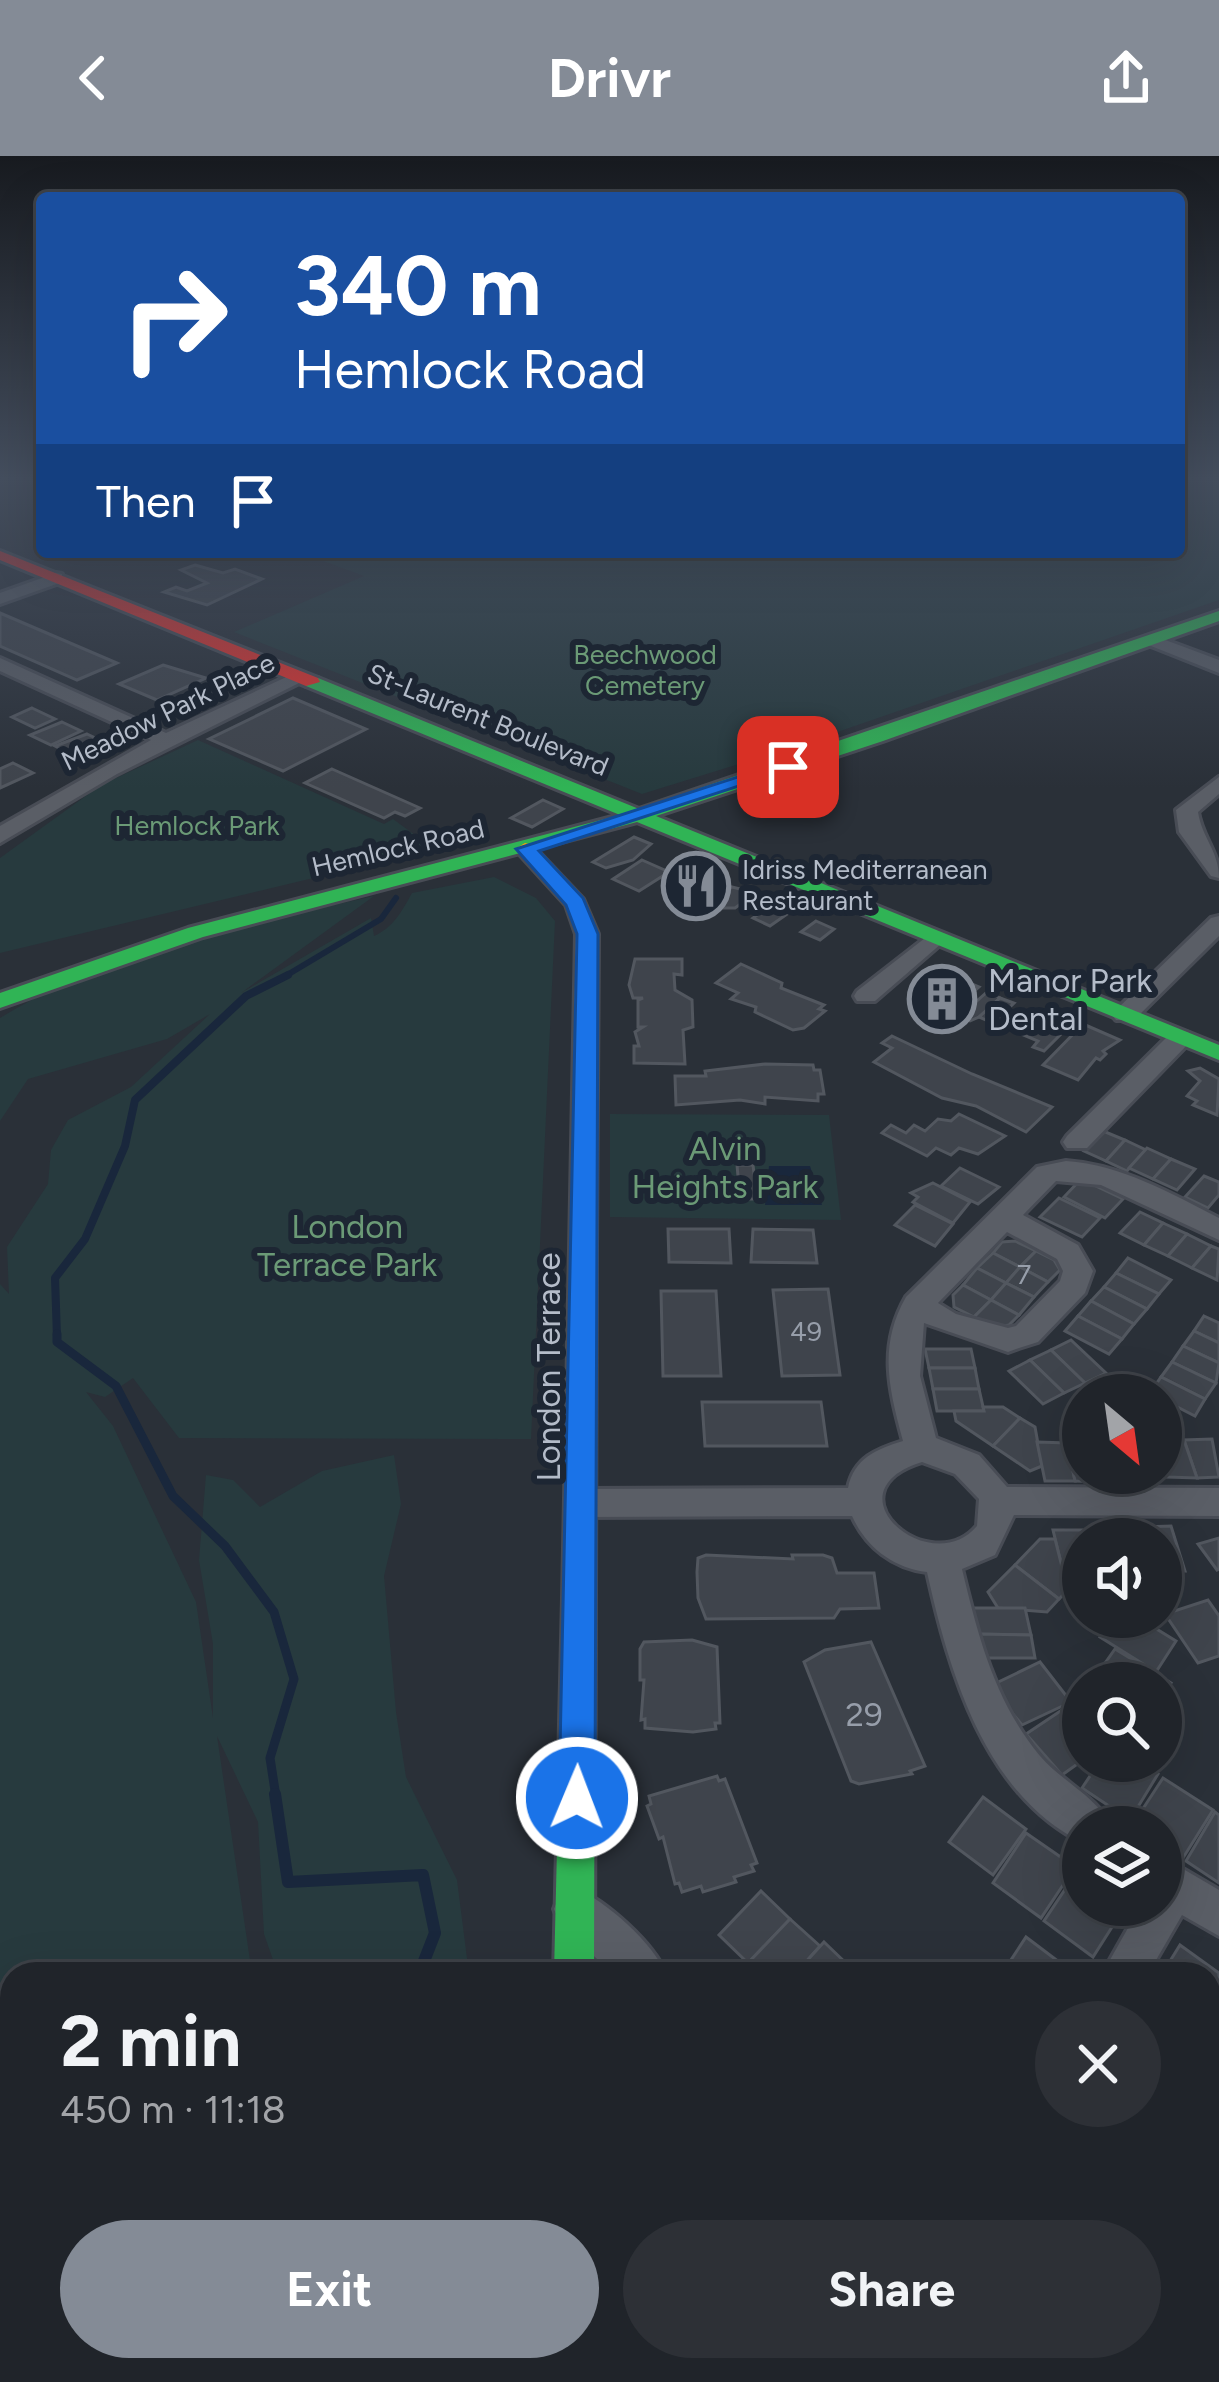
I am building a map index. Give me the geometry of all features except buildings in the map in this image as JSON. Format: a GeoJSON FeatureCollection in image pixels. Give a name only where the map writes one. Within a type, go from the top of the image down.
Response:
{"type":"FeatureCollection","features":[{"type":"Feature","properties":{"kind":"street"},"geometry":{"type":"LineString","coordinates":[[0,599],[48,581]]}},
{"type":"Feature","properties":{"kind":"street","name":"St-Laurent Boulevard"},"geometry":{"type":"LineString","coordinates":[[63,581],[1219,1053]]}},
{"type":"Feature","properties":{"kind":"street","name":"Hemlock Road"},"geometry":{"type":"LineString","coordinates":[[0,1001],[118,951],[216,921],[526,849],[640,814],[1219,616]]}},
{"type":"Feature","properties":{"kind":"street"},"geometry":{"type":"LineString","coordinates":[[1152,640],[1219,668]]}},
{"type":"Feature","properties":{"kind":"street"},"geometry":{"type":"LineString","coordinates":[[0,664],[166,740]]}},
{"type":"Feature","properties":{"kind":"street","name":"Meadow Park Place"},"geometry":{"type":"LineString","coordinates":[[0,836],[52,799],[302,677]]}},
{"type":"Feature","properties":{"kind":"street"},"geometry":{"type":"LineString","coordinates":[[1219,783],[1187,810],[1190,832],[1219,871]]}},
{"type":"Feature","properties":{"kind":"street","name":"London Terrace"},"geometry":{"type":"LineString","coordinates":[[526,849],[575,903],[587,934],[574,1962]]}},
{"type":"Feature","properties":{"kind":"street"},"geometry":{"type":"LineString","coordinates":[[1125,1015],[1219,923]]}},
{"type":"Feature","properties":{"kind":"street"},"geometry":{"type":"LineString","coordinates":[[866,995],[934,938]]}},
{"type":"Feature","properties":{"kind":"street"},"geometry":{"type":"LineString","coordinates":[[1077,1142],[1180,1038]]}},
{"type":"Feature","properties":{"kind":"street"},"geometry":{"type":"LineString","coordinates":[[922,1449],[901,1359],[904,1325],[917,1305],[1047,1174],[1067,1166],[1094,1171],[1219,1230]]}},
{"type":"Feature","properties":{"kind":"street"},"geometry":{"type":"LineString","coordinates":[[917,1305],[982,1336],[1008,1340],[1027,1334],[1074,1285],[1078,1271],[1068,1252],[1004,1217]]}},
{"type":"Feature","properties":{"kind":"street"},"geometry":{"type":"LineString","coordinates":[[922,1449],[974,1467],[997,1501],[993,1533],[980,1547],[961,1557],[941,1558],[919,1557],[885,1540],[872,1527],[863,1502],[864,1485],[877,1464],[922,1449]]}},
{"type":"Feature","properties":{"kind":"street"},"geometry":{"type":"LineString","coordinates":[[997,1501],[1219,1502]]}},
{"type":"Feature","properties":{"kind":"street"},"geometry":{"type":"LineString","coordinates":[[583,1503],[863,1502]]}},
{"type":"Feature","properties":{"kind":"street"},"geometry":{"type":"LineString","coordinates":[[941,1558],[966,1666],[992,1721],[1029,1774],[1066,1806]]}},
{"type":"Feature","properties":{"kind":"street"},"geometry":{"type":"LineString","coordinates":[[1182,1890],[1219,1915]]}},
{"type":"Feature","properties":{"kind":"street"},"geometry":{"type":"LineString","coordinates":[[575,1909],[631,1962]]}},
{"type":"Feature","properties":{"kind":"street"},"geometry":{"type":"LineString","coordinates":[[1130,1962],[1147,1926]]}},
{"type":"Feature","properties":{"kind":"green space","name":"Beechwood Cemetery"},"geometry":{"type":"Polygon","coordinates":[[[353,581],[1219,581],[1219,600],[797,746],[642,794],[234,632],[353,581]]]}},
{"type":"Feature","properties":{"kind":"green space","name":"Hemlock Park"},"geometry":{"type":"Polygon","coordinates":[[[198,740],[384,824],[393,819],[434,849],[0,953],[0,858],[101,785],[198,740]]]}},
{"type":"Feature","properties":{"kind":"green space","name":"London Terrace Park"},"geometry":{"type":"Polygon","coordinates":[[[494,877],[536,898],[555,921],[531,1439],[179,1438],[133,1378],[105,1397],[86,1392],[113,1426],[196,1602],[213,1718],[213,1644],[199,1560],[206,1475],[233,1480],[260,1507],[322,1471],[394,1455],[401,1504],[384,1576],[396,1712],[406,1777],[457,1880],[467,1962],[274,1962],[264,1934],[258,1822],[217,1736],[250,1962],[0,1962],[0,1284],[9,1294],[7,1247],[48,1184],[51,1150],[68,1120],[131,1087],[210,1014],[167,1039],[28,1079],[0,1121],[0,1018],[43,994],[134,957],[229,929],[374,896],[241,993],[371,918],[374,936],[381,933],[412,893],[494,877]]]}},
{"type":"Feature","properties":{"kind":"green space","name":"Alvin Heights Park"},"geometry":{"type":"Polygon","coordinates":[[[610,1114],[829,1115],[841,1220],[610,1217],[610,1114]]]}},
{"type":"Feature","properties":{"kind":"water"},"geometry":{"type":"Polygon","coordinates":[[[769,1166],[810,1166],[822,1205],[765,1205],[769,1166]]]}},
{"type":"Feature","properties":{"kind":"waterway"},"geometry":{"type":"LineString","coordinates":[[282,978],[381,919],[396,898]]}},
{"type":"Feature","properties":{"kind":"waterway"},"geometry":{"type":"LineString","coordinates":[[282,978],[288,975]]}},
{"type":"Feature","properties":{"kind":"waterway"},"geometry":{"type":"LineString","coordinates":[[57,1337],[55,1278],[85,1239],[125,1146],[135,1100],[246,996],[282,978]]}},
{"type":"Feature","properties":{"kind":"waterway"},"geometry":{"type":"LineString","coordinates":[[57,1337],[57,1342],[116,1386],[173,1496],[225,1546],[274,1612],[294,1679],[270,1758],[276,1797]]}},
{"type":"Feature","properties":{"kind":"waterway"},"geometry":{"type":"LineString","coordinates":[[275,1794],[288,1882],[423,1875],[435,1933],[424,1962]]}},
{"type":"Feature","properties":{"kind":"traffic: fast"},"geometry":{"type":"LineString","coordinates":[[0,1001],[196,933],[531,847],[705,794],[1219,616]]}},
{"type":"Feature","properties":{"kind":"traffic: fast"},"geometry":{"type":"LineString","coordinates":[[312,682],[1219,1053]]}},
{"type":"Feature","properties":{"kind":"traffic: fast"},"geometry":{"type":"LineString","coordinates":[[574,1962],[579,1598]]}},
{"type":"Feature","properties":{"kind":"traffic: slow"},"geometry":{"type":"LineString","coordinates":[[525,849],[576,903],[587,934],[583,1249]]}},
{"type":"Feature","properties":{"kind":"traffic: jam"},"geometry":{"type":"LineString","coordinates":[[64,581],[312,682]]}},
{"type":"Feature","properties":{"kind":"traffic: jam"},"geometry":{"type":"LineString","coordinates":[[579,1598],[583,1249]]}},
{"type":"Feature","properties":{"kind":"place","name":"Idriss Mediterranean Restaurant"},"geometry":{"type":"Point","coordinates":[696,886]}},
{"type":"Feature","properties":{"kind":"place","name":"Manor Park Dental"},"geometry":{"type":"Point","coordinates":[942,999]}},
{"type":"Feature","properties":{"kind":"route"},"geometry":{"type":"LineString","coordinates":[[577,1798],[587,934],[584,916],[575,903],[526,849],[788,767]]}}]}
